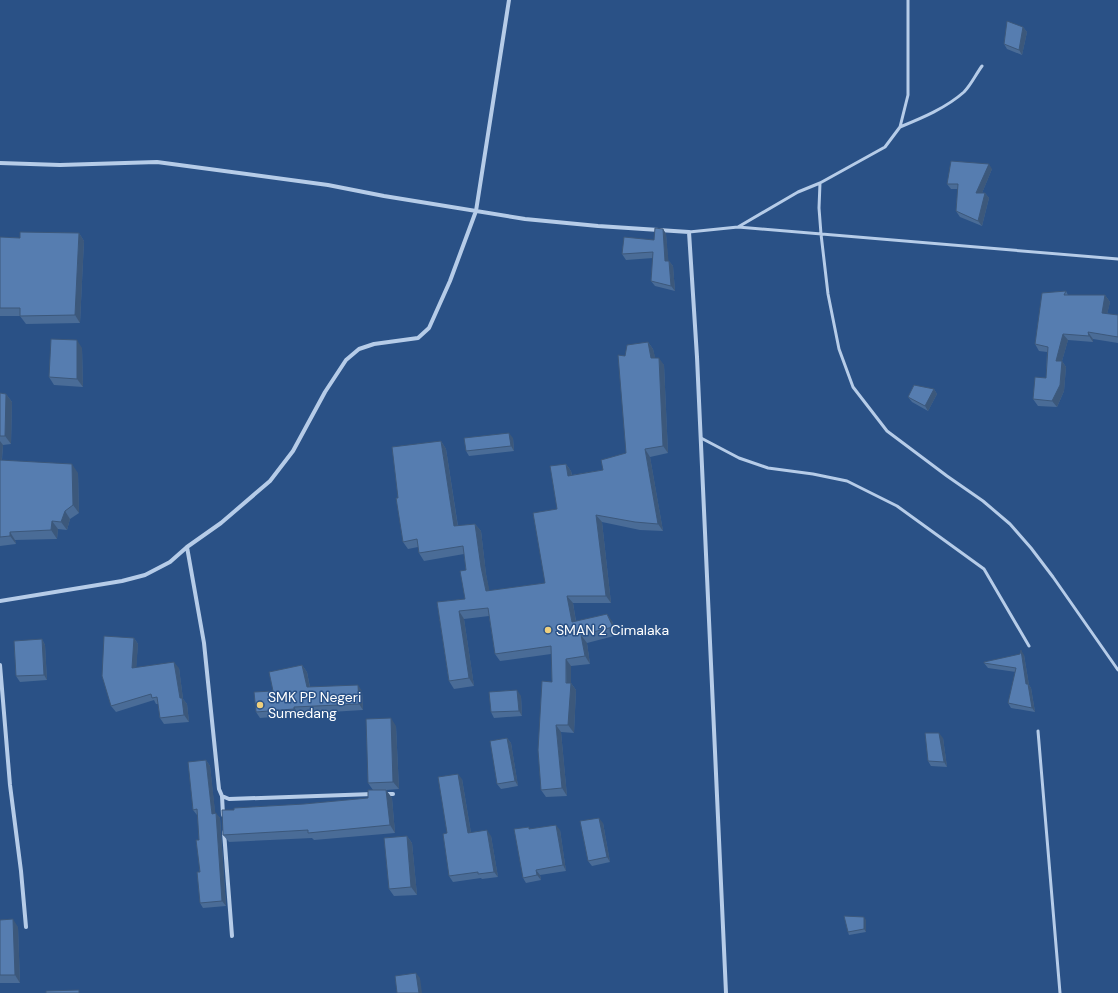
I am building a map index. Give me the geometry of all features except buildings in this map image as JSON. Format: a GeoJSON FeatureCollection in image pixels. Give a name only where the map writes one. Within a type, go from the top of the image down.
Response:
{"type":"FeatureCollection","features":[{"type":"Feature","properties":{"kind":"street"},"geometry":{"type":"LineString","coordinates":[[0,601],[122,581],[145,574],[170,562],[187,547],[221,523],[270,481],[293,451],[325,392],[346,360],[359,349],[374,344],[418,338],[429,328],[447,287],[476,211],[509,0]]}},
{"type":"Feature","properties":{"kind":"street"},"geometry":{"type":"LineString","coordinates":[[0,164],[60,165],[157,162],[320,184],[525,219],[598,226],[689,232],[701,438],[726,993]]}},
{"type":"Feature","properties":{"kind":"street"},"geometry":{"type":"LineString","coordinates":[[187,547],[204,643],[219,789],[222,796],[223,819]]}},
{"type":"Feature","properties":{"kind":"street"},"geometry":{"type":"LineString","coordinates":[[0,665],[10,785],[21,871],[26,927]]}},
{"type":"Feature","properties":{"kind":"street"},"geometry":{"type":"LineString","coordinates":[[222,796],[229,799],[393,794]]}},
{"type":"Feature","properties":{"kind":"street"},"geometry":{"type":"LineString","coordinates":[[224,827],[232,936]]}},
{"type":"Feature","properties":{"kind":"lane"},"geometry":{"type":"LineString","coordinates":[[738,227],[798,192],[820,182],[885,147],[900,127],[908,95],[908,0]]}},
{"type":"Feature","properties":{"kind":"lane"},"geometry":{"type":"LineString","coordinates":[[900,127],[925,117],[964,91],[982,66]]}},
{"type":"Feature","properties":{"kind":"lane"},"geometry":{"type":"LineString","coordinates":[[820,182],[819,208],[828,294],[839,349],[853,387],[887,430],[947,476],[983,501],[1010,524],[1049,571],[1118,670]]}},
{"type":"Feature","properties":{"kind":"lane"},"geometry":{"type":"LineString","coordinates":[[689,232],[738,227],[1118,259]]}},
{"type":"Feature","properties":{"kind":"lane"},"geometry":{"type":"LineString","coordinates":[[701,438],[739,458],[768,468],[813,474],[847,481],[897,506],[984,569],[1029,646]]}},
{"type":"Feature","properties":{"kind":"lane"},"geometry":{"type":"LineString","coordinates":[[1038,732],[1060,993]]}},
{"type":"Feature","properties":{"kind":"place","name":"SMAN 2 Cimalaka"},"geometry":{"type":"Point","coordinates":[548,630]}},
{"type":"Feature","properties":{"kind":"place","name":"SMK PP Negeri Sumedang"},"geometry":{"type":"Point","coordinates":[260,705]}}]}
